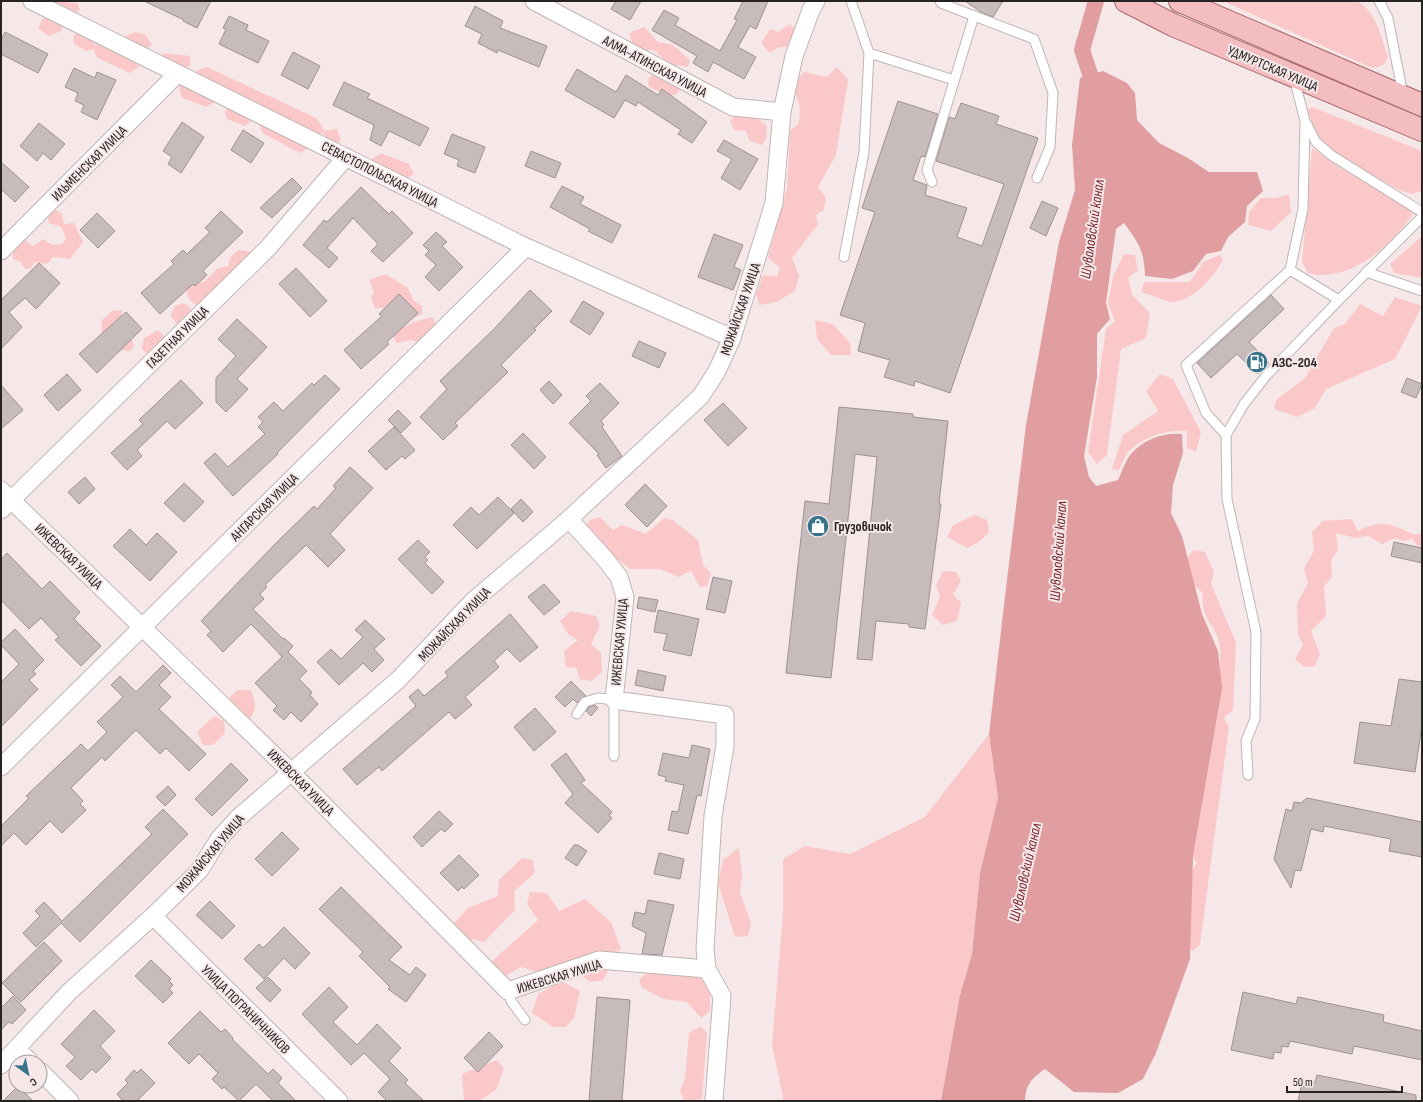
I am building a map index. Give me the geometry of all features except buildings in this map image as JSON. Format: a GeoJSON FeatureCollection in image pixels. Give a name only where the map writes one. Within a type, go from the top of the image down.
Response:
{"type":"FeatureCollection","features":[{"type":"Feature","properties":{"kind":"main road","name":"УДМУРТСКАЯ УЛИЦА"},"geometry":{"type":"LineString","coordinates":[[1184,2],[1413,102]]}},
{"type":"Feature","properties":{"kind":"main road","name":"УДМУРТСКАЯ УЛИЦА"},"geometry":{"type":"LineString","coordinates":[[1129,3],[1173,25],[1422,130]]}},
{"type":"Feature","properties":{"kind":"street","name":"СЕВАСТОПОЛЬСКАЯ УЛИЦА"},"geometry":{"type":"LineString","coordinates":[[32,1],[526,248],[732,338]]}},
{"type":"Feature","properties":{"kind":"street","name":"АЛМА-АТИНСКАЯ УЛИЦА"},"geometry":{"type":"LineString","coordinates":[[534,1],[733,108],[782,112]]}},
{"type":"Feature","properties":{"kind":"street","name":"МОЖАЙСКАЯ УЛИЦА"},"geometry":{"type":"LineString","coordinates":[[1,1065],[69,992],[153,916],[199,871],[220,838],[239,817],[398,680],[472,602],[569,519],[701,396],[717,371],[732,338],[774,203],[782,112],[794,56],[811,10],[816,1]]}},
{"type":"Feature","properties":{"kind":"street","name":"ИЛЬМЕНСКАЯ УЛИЦА"},"geometry":{"type":"LineString","coordinates":[[1,252],[177,74]]}},
{"type":"Feature","properties":{"kind":"street","name":"ГАЗЕТНАЯ УЛИЦА"},"geometry":{"type":"LineString","coordinates":[[4,500],[268,248],[346,157]]}},
{"type":"Feature","properties":{"kind":"street","name":"АНГАРСКАЯ УЛИЦА"},"geometry":{"type":"LineString","coordinates":[[1,767],[526,248]]}},
{"type":"Feature","properties":{"kind":"street","name":"ИЖЕВСКАЯ УЛИЦА"},"geometry":{"type":"LineString","coordinates":[[4,500],[143,628],[291,772],[508,991],[599,960],[707,969],[705,949],[713,816],[725,746],[725,715],[614,700],[625,597],[619,577],[606,560],[569,519]]}},
{"type":"Feature","properties":{"kind":"street","name":"УЛИЦА ПОГРАНИЧНИКОВ"},"geometry":{"type":"LineString","coordinates":[[153,916],[339,1101]]}},
{"type":"Feature","properties":{"kind":"street"},"geometry":{"type":"LineString","coordinates":[[707,969],[722,996],[714,1101]]}},
{"type":"Feature","properties":{"kind":"street"},"geometry":{"type":"LineString","coordinates":[[17,1049],[22,1054]]}},
{"type":"Feature","properties":{"kind":"street"},"geometry":{"type":"LineString","coordinates":[[48,1079],[70,1101]]}},
{"type":"Feature","properties":{"kind":"lane"},"geometry":{"type":"LineString","coordinates":[[844,257],[864,152],[869,53],[851,1]]}},
{"type":"Feature","properties":{"kind":"lane"},"geometry":{"type":"LineString","coordinates":[[940,1],[941,4],[1034,39],[1053,93],[1050,146],[1037,178]]}},
{"type":"Feature","properties":{"kind":"lane"},"geometry":{"type":"LineString","coordinates":[[1379,1],[1388,18],[1413,102]]}},
{"type":"Feature","properties":{"kind":"lane"},"geometry":{"type":"LineString","coordinates":[[932,182],[927,170],[974,16]]}},
{"type":"Feature","properties":{"kind":"lane"},"geometry":{"type":"LineString","coordinates":[[869,53],[954,80]]}},
{"type":"Feature","properties":{"kind":"lane"},"geometry":{"type":"LineString","coordinates":[[1226,436],[1206,413],[1186,365],[1290,270],[1303,210],[1305,122],[1294,77]]}},
{"type":"Feature","properties":{"kind":"lane"},"geometry":{"type":"LineString","coordinates":[[1305,122],[1316,142],[1331,155],[1422,212]]}},
{"type":"Feature","properties":{"kind":"lane"},"geometry":{"type":"LineString","coordinates":[[1248,775],[1246,741],[1255,719],[1256,632],[1227,499],[1226,436],[1244,404],[1266,376],[1338,300],[1422,217]]}},
{"type":"Feature","properties":{"kind":"lane"},"geometry":{"type":"LineString","coordinates":[[1290,270],[1338,300]]}},
{"type":"Feature","properties":{"kind":"lane"},"geometry":{"type":"LineString","coordinates":[[1366,272],[1422,291]]}},
{"type":"Feature","properties":{"kind":"lane"},"geometry":{"type":"LineString","coordinates":[[577,714],[585,702],[598,698],[614,700],[614,756]]}},
{"type":"Feature","properties":{"kind":"lane"},"geometry":{"type":"LineString","coordinates":[[508,991],[511,1001],[525,1020]]}},
{"type":"Feature","properties":{"kind":"shaded area"},"geometry":{"type":"Polygon","coordinates":[[[50,1],[77,3],[80,10],[70,16],[50,1]]]}},
{"type":"Feature","properties":{"kind":"shaded area"},"geometry":{"type":"Polygon","coordinates":[[[1223,1],[1356,1],[1363,5],[1374,18],[1388,57],[1382,66],[1372,68],[1223,1]]]}},
{"type":"Feature","properties":{"kind":"shaded area"},"geometry":{"type":"Polygon","coordinates":[[[56,16],[63,23],[61,31],[49,36],[38,28],[43,18],[56,16]]]}},
{"type":"Feature","properties":{"kind":"shaded area"},"geometry":{"type":"Polygon","coordinates":[[[790,24],[798,33],[792,47],[779,47],[770,53],[761,43],[770,29],[778,32],[790,24]]]}},
{"type":"Feature","properties":{"kind":"shaded area"},"geometry":{"type":"Polygon","coordinates":[[[644,27],[658,42],[673,45],[690,60],[688,67],[669,64],[654,50],[635,51],[629,33],[644,27]]]}},
{"type":"Feature","properties":{"kind":"shaded area"},"geometry":{"type":"Polygon","coordinates":[[[81,31],[93,37],[95,45],[107,45],[120,50],[136,62],[139,67],[130,73],[98,58],[93,49],[86,51],[74,44],[73,36],[81,31]]]}},
{"type":"Feature","properties":{"kind":"shaded area"},"geometry":{"type":"Polygon","coordinates":[[[135,32],[146,35],[152,45],[144,50],[129,44],[126,36],[135,32]]]}},
{"type":"Feature","properties":{"kind":"shaded area"},"geometry":{"type":"Polygon","coordinates":[[[163,53],[190,56],[190,66],[182,70],[163,60],[163,53]]]}},
{"type":"Feature","properties":{"kind":"shaded area"},"geometry":{"type":"Polygon","coordinates":[[[207,67],[316,118],[325,131],[337,129],[341,141],[330,144],[323,133],[313,135],[199,78],[197,71],[207,67]]]}},
{"type":"Feature","properties":{"kind":"shaded area"},"geometry":{"type":"Polygon","coordinates":[[[837,67],[848,80],[836,155],[818,187],[826,198],[824,210],[816,215],[818,224],[792,258],[799,276],[795,291],[776,302],[759,305],[756,294],[763,275],[777,276],[780,268],[768,258],[787,188],[790,131],[799,123],[800,107],[793,87],[804,72],[827,77],[837,67]]]}},
{"type":"Feature","properties":{"kind":"shaded area"},"geometry":{"type":"Polygon","coordinates":[[[657,71],[680,83],[680,89],[677,94],[667,96],[648,86],[649,78],[657,71]]]}},
{"type":"Feature","properties":{"kind":"shaded area"},"geometry":{"type":"Polygon","coordinates":[[[187,83],[211,95],[215,102],[206,107],[182,98],[179,87],[187,83]]]}},
{"type":"Feature","properties":{"kind":"shaded area"},"geometry":{"type":"Polygon","coordinates":[[[232,106],[249,113],[250,122],[245,126],[227,119],[225,111],[232,106]]]}},
{"type":"Feature","properties":{"kind":"shaded area"},"geometry":{"type":"Polygon","coordinates":[[[1312,107],[1422,151],[1422,191],[1412,194],[1401,191],[1353,165],[1327,147],[1314,130],[1308,109],[1312,107]]]}},
{"type":"Feature","properties":{"kind":"shaded area"},"geometry":{"type":"Polygon","coordinates":[[[737,114],[755,116],[767,126],[766,139],[762,145],[749,140],[746,131],[734,130],[730,121],[737,114]]]}},
{"type":"Feature","properties":{"kind":"shaded area"},"geometry":{"type":"Polygon","coordinates":[[[266,120],[308,148],[300,153],[262,133],[260,125],[266,120]]]}},
{"type":"Feature","properties":{"kind":"shaded area"},"geometry":{"type":"Polygon","coordinates":[[[1312,148],[1340,168],[1406,207],[1413,214],[1394,238],[1381,249],[1354,267],[1339,273],[1323,275],[1308,273],[1302,262],[1312,148]]]}},
{"type":"Feature","properties":{"kind":"shaded area"},"geometry":{"type":"Polygon","coordinates":[[[381,153],[409,164],[414,174],[404,180],[375,167],[372,159],[381,153]]]}},
{"type":"Feature","properties":{"kind":"shaded area"},"geometry":{"type":"Polygon","coordinates":[[[1289,194],[1291,212],[1271,231],[1248,225],[1249,212],[1261,198],[1276,198],[1289,194]]]}},
{"type":"Feature","properties":{"kind":"shaded area"},"geometry":{"type":"Polygon","coordinates":[[[56,210],[62,214],[64,224],[74,223],[83,242],[70,259],[53,257],[47,264],[35,262],[30,269],[25,269],[21,262],[13,259],[13,248],[25,240],[33,246],[43,239],[53,245],[62,244],[66,238],[61,227],[49,223],[48,216],[56,210]]]}},
{"type":"Feature","properties":{"kind":"shaded area"},"geometry":{"type":"Polygon","coordinates":[[[1422,236],[1422,278],[1394,273],[1390,264],[1422,236]]]}},
{"type":"Feature","properties":{"kind":"shaded area"},"geometry":{"type":"Polygon","coordinates":[[[238,250],[249,251],[250,260],[242,269],[232,271],[225,287],[199,308],[189,299],[183,281],[189,278],[203,283],[217,269],[228,266],[230,258],[238,250]]]}},
{"type":"Feature","properties":{"kind":"shaded area"},"geometry":{"type":"Polygon","coordinates":[[[1124,254],[1135,255],[1138,271],[1128,277],[1132,295],[1150,313],[1146,338],[1121,349],[1107,455],[1097,464],[1088,452],[1106,329],[1115,321],[1108,304],[1113,277],[1124,254]]]}},
{"type":"Feature","properties":{"kind":"shaded area"},"geometry":{"type":"Polygon","coordinates":[[[1220,255],[1223,260],[1209,280],[1189,297],[1171,302],[1141,292],[1144,282],[1190,282],[1203,262],[1220,255]]]}},
{"type":"Feature","properties":{"kind":"shaded area"},"geometry":{"type":"Polygon","coordinates":[[[386,274],[408,288],[414,301],[422,306],[422,314],[414,318],[402,309],[375,308],[371,298],[374,292],[369,280],[386,274]]]}},
{"type":"Feature","properties":{"kind":"shaded area"},"geometry":{"type":"Polygon","coordinates":[[[1395,297],[1422,306],[1395,359],[1326,389],[1315,408],[1297,417],[1274,409],[1276,400],[1305,378],[1334,328],[1345,324],[1360,304],[1383,316],[1395,297]]]}},
{"type":"Feature","properties":{"kind":"shaded area"},"geometry":{"type":"Polygon","coordinates":[[[184,303],[191,309],[191,316],[178,325],[170,316],[175,306],[184,303]]]}},
{"type":"Feature","properties":{"kind":"shaded area"},"geometry":{"type":"Polygon","coordinates":[[[122,310],[121,321],[131,335],[134,346],[130,351],[120,350],[101,331],[102,320],[112,311],[122,310]]]}},
{"type":"Feature","properties":{"kind":"shaded area"},"geometry":{"type":"Polygon","coordinates":[[[433,317],[437,329],[425,344],[411,340],[396,343],[392,334],[413,322],[433,317]]]}},
{"type":"Feature","properties":{"kind":"shaded area"},"geometry":{"type":"Polygon","coordinates":[[[815,320],[833,324],[850,343],[851,355],[831,355],[817,339],[815,320]]]}},
{"type":"Feature","properties":{"kind":"shaded area"},"geometry":{"type":"Polygon","coordinates":[[[158,330],[165,337],[159,347],[148,355],[142,349],[144,338],[158,330]]]}},
{"type":"Feature","properties":{"kind":"shaded area"},"geometry":{"type":"Polygon","coordinates":[[[1160,374],[1173,379],[1201,432],[1196,452],[1187,448],[1187,431],[1171,431],[1147,438],[1133,447],[1127,453],[1119,470],[1112,469],[1123,435],[1158,411],[1146,391],[1160,374]]]}},
{"type":"Feature","properties":{"kind":"shaded area"},"geometry":{"type":"Polygon","coordinates":[[[975,515],[987,520],[989,532],[979,542],[967,548],[947,537],[953,525],[975,515]]]}},
{"type":"Feature","properties":{"kind":"shaded area"},"geometry":{"type":"Polygon","coordinates":[[[600,517],[613,530],[622,525],[646,534],[664,518],[673,520],[698,540],[703,565],[711,573],[707,586],[700,587],[691,571],[678,577],[660,569],[630,569],[594,541],[585,526],[590,520],[600,517]]]}},
{"type":"Feature","properties":{"kind":"shaded area"},"geometry":{"type":"Polygon","coordinates":[[[1352,519],[1358,531],[1373,525],[1386,524],[1414,535],[1422,533],[1422,547],[1417,545],[1412,539],[1403,541],[1396,538],[1382,544],[1368,536],[1355,538],[1336,533],[1338,550],[1331,560],[1332,576],[1324,587],[1326,616],[1311,631],[1320,654],[1315,666],[1304,667],[1295,659],[1303,645],[1298,634],[1297,603],[1308,583],[1304,568],[1314,551],[1312,532],[1323,521],[1352,519]]]}},
{"type":"Feature","properties":{"kind":"shaded area"},"geometry":{"type":"Polygon","coordinates":[[[1194,550],[1205,552],[1214,572],[1211,584],[1236,642],[1233,710],[1224,718],[1229,727],[1200,944],[1193,951],[1188,946],[1186,879],[1197,863],[1187,849],[1214,722],[1220,671],[1219,640],[1203,609],[1203,593],[1191,582],[1182,563],[1194,550]]]}},
{"type":"Feature","properties":{"kind":"shaded area"},"geometry":{"type":"Polygon","coordinates":[[[943,571],[956,572],[961,581],[953,594],[961,603],[957,621],[943,625],[932,615],[940,597],[936,585],[943,571]]]}},
{"type":"Feature","properties":{"kind":"shaded area"},"geometry":{"type":"Polygon","coordinates":[[[571,611],[596,616],[600,626],[591,644],[601,653],[602,672],[591,681],[579,679],[577,668],[566,667],[564,651],[578,640],[569,635],[560,621],[571,611]]]}},
{"type":"Feature","properties":{"kind":"shaded area"},"geometry":{"type":"Polygon","coordinates":[[[237,690],[251,690],[255,701],[253,715],[242,727],[231,720],[230,697],[237,690]]]}},
{"type":"Feature","properties":{"kind":"shaded area"},"geometry":{"type":"Polygon","coordinates":[[[214,716],[224,721],[225,733],[213,745],[203,745],[197,732],[214,716]]]}},
{"type":"Feature","properties":{"kind":"shaded area"},"geometry":{"type":"Polygon","coordinates":[[[989,734],[998,798],[980,873],[972,954],[960,995],[941,1101],[781,1101],[783,1097],[772,1045],[783,914],[783,859],[805,846],[850,854],[925,817],[989,734]]]}},
{"type":"Feature","properties":{"kind":"shaded area"},"geometry":{"type":"Polygon","coordinates":[[[739,848],[742,875],[740,892],[751,923],[748,936],[735,937],[718,883],[723,860],[739,848]]]}},
{"type":"Feature","properties":{"kind":"shaded area"},"geometry":{"type":"Polygon","coordinates":[[[522,858],[533,860],[535,873],[514,891],[515,910],[484,942],[474,939],[464,943],[452,925],[468,908],[498,896],[499,880],[522,858]]]}},
{"type":"Feature","properties":{"kind":"shaded area"},"geometry":{"type":"Polygon","coordinates":[[[530,892],[547,893],[559,911],[585,899],[611,922],[621,949],[606,958],[608,971],[603,980],[590,982],[571,968],[547,975],[521,967],[500,979],[492,961],[538,920],[527,904],[530,892]]]}},
{"type":"Feature","properties":{"kind":"shaded area"},"geometry":{"type":"Polygon","coordinates":[[[649,971],[699,976],[710,985],[710,1011],[701,1018],[687,1002],[664,999],[642,988],[639,980],[649,971]]]}},
{"type":"Feature","properties":{"kind":"shaded area"},"geometry":{"type":"Polygon","coordinates":[[[561,981],[580,991],[574,1018],[566,1027],[553,1027],[532,1013],[538,994],[561,981]]]}},
{"type":"Feature","properties":{"kind":"shaded area"},"geometry":{"type":"Polygon","coordinates":[[[701,1026],[707,1033],[702,1099],[685,1101],[680,1091],[685,1079],[689,1033],[701,1026]]]}},
{"type":"Feature","properties":{"kind":"shaded area"},"geometry":{"type":"Polygon","coordinates":[[[497,1060],[504,1069],[496,1090],[479,1101],[464,1100],[462,1074],[497,1060]]]}},
{"type":"Feature","properties":{"kind":"water"},"geometry":{"type":"Polygon","coordinates":[[[1103,71],[1127,83],[1135,93],[1137,120],[1159,143],[1188,158],[1209,172],[1257,172],[1263,191],[1247,206],[1245,222],[1228,237],[1221,251],[1206,254],[1193,271],[1172,279],[1145,276],[1142,253],[1137,242],[1124,223],[1116,229],[1106,303],[1110,319],[1097,334],[1097,377],[1084,456],[1089,477],[1096,486],[1118,480],[1129,457],[1136,449],[1147,441],[1168,434],[1182,434],[1183,453],[1173,485],[1171,513],[1182,536],[1202,614],[1218,651],[1222,688],[1193,856],[1190,959],[1156,1053],[1143,1079],[1118,1093],[1074,1092],[1045,1069],[1030,1082],[1025,1101],[941,1101],[960,995],[972,954],[980,873],[998,798],[989,734],[1026,425],[1059,242],[1075,190],[1072,145],[1080,78],[1103,71]]]}},
{"type":"Feature","properties":{"kind":"waterway","name":"Шуваловский канал"},"geometry":{"type":"LineString","coordinates":[[1096,1],[1082,50],[1097,95]]}},
{"type":"Feature","properties":{"kind":"place","name":"АЗС-204"},"geometry":{"type":"Point","coordinates":[1257,362]}},
{"type":"Feature","properties":{"kind":"place","name":"Грузовичок"},"geometry":{"type":"Point","coordinates":[818,526]}}]}
